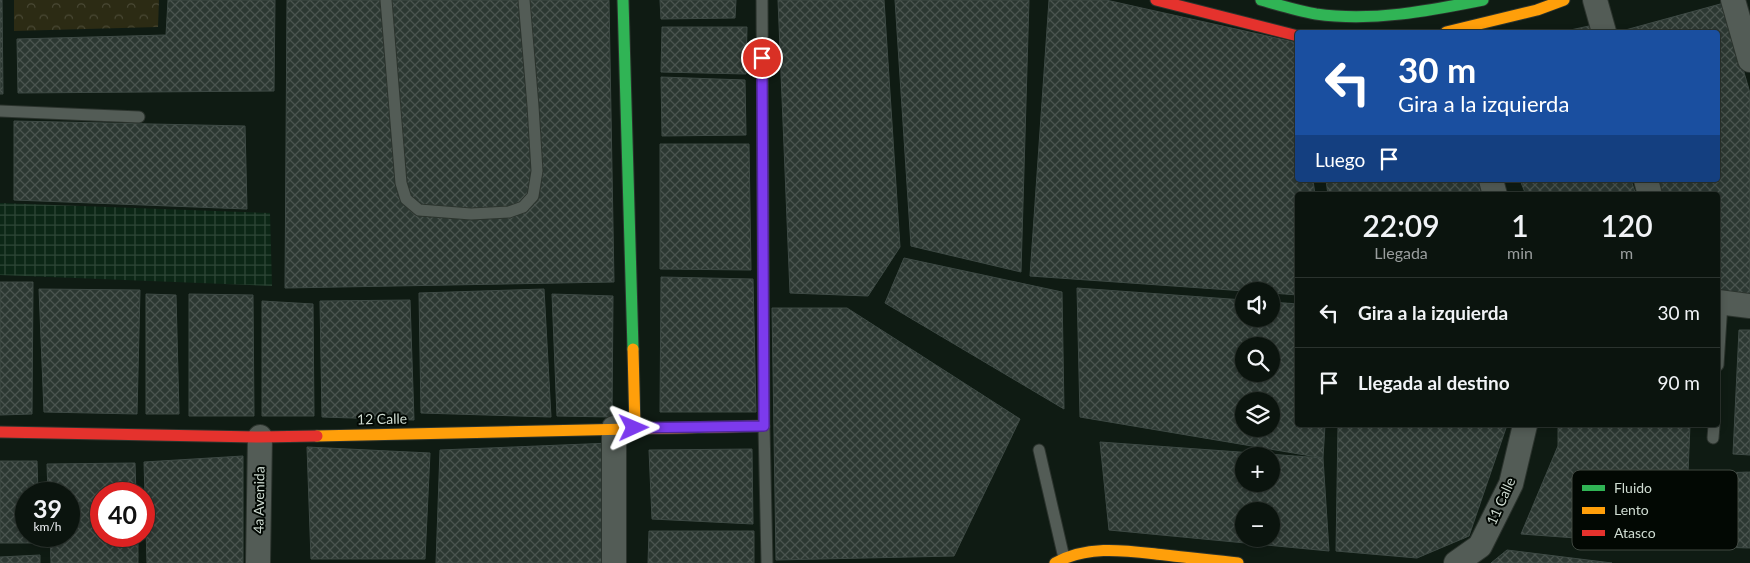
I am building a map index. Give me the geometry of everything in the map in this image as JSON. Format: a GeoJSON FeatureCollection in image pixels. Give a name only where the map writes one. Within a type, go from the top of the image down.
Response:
{"type":"FeatureCollection","features":[{"type":"Feature","properties":{"kind":"street"},"geometry":{"type":"LineString","coordinates":[[614,563],[624,428],[623,0]]}},
{"type":"Feature","properties":{"kind":"street"},"geometry":{"type":"LineString","coordinates":[[1156,0],[1225,14],[1295,35]]}},
{"type":"Feature","properties":{"kind":"street"},"geometry":{"type":"LineString","coordinates":[[1261,0],[1296,10],[1325,15],[1353,16],[1400,14],[1483,0]]}},
{"type":"Feature","properties":{"kind":"street"},"geometry":{"type":"LineString","coordinates":[[1454,30],[1537,10],[1564,0]]}},
{"type":"Feature","properties":{"kind":"street"},"geometry":{"type":"LineString","coordinates":[[1595,0],[1603,30]]}},
{"type":"Feature","properties":{"kind":"street"},"geometry":{"type":"LineString","coordinates":[[1733,0],[1750,60]]}},
{"type":"Feature","properties":{"kind":"street"},"geometry":{"type":"LineString","coordinates":[[1720,303],[1750,306]]}},
{"type":"Feature","properties":{"kind":"street","name":"12 Calle"},"geometry":{"type":"LineString","coordinates":[[0,432],[260,437],[764,426]]}},
{"type":"Feature","properties":{"kind":"street","name":"11 Calle"},"geometry":{"type":"LineString","coordinates":[[1456,563],[1480,546],[1511,484],[1525,427]]}},
{"type":"Feature","properties":{"kind":"street","name":"4a Avenida"},"geometry":{"type":"LineString","coordinates":[[258,563],[260,437]]}},
{"type":"Feature","properties":{"kind":"street"},"geometry":{"type":"LineString","coordinates":[[1059,561],[1086,552],[1116,550],[1238,563]]}},
{"type":"Feature","properties":{"kind":"lane"},"geometry":{"type":"LineString","coordinates":[[386,0],[401,183],[406,199],[419,210],[471,214],[509,212],[523,207],[533,196],[537,171],[534,106],[524,0]]}},
{"type":"Feature","properties":{"kind":"lane"},"geometry":{"type":"LineString","coordinates":[[762,0],[764,426],[767,563]]}},
{"type":"Feature","properties":{"kind":"lane"},"geometry":{"type":"LineString","coordinates":[[0,112],[139,117]]}},
{"type":"Feature","properties":{"kind":"lane"},"geometry":{"type":"LineString","coordinates":[[1713,438],[1714,427]]}},
{"type":"Feature","properties":{"kind":"lane"},"geometry":{"type":"LineString","coordinates":[[1038,450],[1059,561]]}},
{"type":"Feature","properties":{"kind":"shaded area"},"geometry":{"type":"Polygon","coordinates":[[[0,203],[270,213],[272,286],[0,275],[0,203]]]}},
{"type":"Feature","properties":{"kind":"green space"},"geometry":{"type":"Polygon","coordinates":[[[14,0],[159,0],[158,27],[14,31],[14,0]]]}},
{"type":"Feature","properties":{"kind":"building"},"geometry":{"type":"Polygon","coordinates":[[[0,0],[2,0],[3,94],[0,94],[0,0]]]}},
{"type":"Feature","properties":{"kind":"building"},"geometry":{"type":"Polygon","coordinates":[[[168,0],[275,0],[274,91],[18,93],[17,39],[166,35],[168,0]]]}},
{"type":"Feature","properties":{"kind":"building"},"geometry":{"type":"Polygon","coordinates":[[[287,0],[609,0],[614,282],[285,288],[287,0]]]}},
{"type":"Feature","properties":{"kind":"building"},"geometry":{"type":"Polygon","coordinates":[[[660,0],[736,0],[735,18],[661,19],[660,0]]]}},
{"type":"Feature","properties":{"kind":"building"},"geometry":{"type":"Polygon","coordinates":[[[778,0],[884,0],[900,247],[868,296],[790,293],[778,0]]]}},
{"type":"Feature","properties":{"kind":"building"},"geometry":{"type":"Polygon","coordinates":[[[895,0],[1029,0],[1021,272],[911,246],[895,0]]]}},
{"type":"Feature","properties":{"kind":"building"},"geometry":{"type":"Polygon","coordinates":[[[1049,0],[1106,0],[1294,42],[1295,182],[1313,182],[1315,192],[1295,192],[1295,295],[1280,294],[1280,282],[1235,282],[1235,290],[1030,276],[1049,0]]]}},
{"type":"Feature","properties":{"kind":"building"},"geometry":{"type":"Polygon","coordinates":[[[1724,3],[1750,93],[1750,295],[1720,291],[1720,192],[1659,192],[1656,182],[1720,182],[1720,30],[1625,30],[1724,3]]]}},
{"type":"Feature","properties":{"kind":"building"},"geometry":{"type":"Polygon","coordinates":[[[1589,26],[1590,30],[1570,30],[1589,26]]]}},
{"type":"Feature","properties":{"kind":"building"},"geometry":{"type":"Polygon","coordinates":[[[662,27],[747,27],[746,74],[661,72],[662,27]]]}},
{"type":"Feature","properties":{"kind":"building"},"geometry":{"type":"Polygon","coordinates":[[[661,77],[745,80],[746,135],[662,136],[661,77]]]}},
{"type":"Feature","properties":{"kind":"building"},"geometry":{"type":"Polygon","coordinates":[[[14,121],[245,126],[247,209],[14,200],[14,121]]]}},
{"type":"Feature","properties":{"kind":"building"},"geometry":{"type":"Polygon","coordinates":[[[660,144],[749,144],[751,270],[660,269],[660,144]]]}},
{"type":"Feature","properties":{"kind":"building"},"geometry":{"type":"Polygon","coordinates":[[[1326,182],[1479,182],[1481,192],[1328,192],[1326,182]]]}},
{"type":"Feature","properties":{"kind":"building"},"geometry":{"type":"Polygon","coordinates":[[[1521,182],[1632,182],[1635,192],[1525,192],[1521,182]]]}},
{"type":"Feature","properties":{"kind":"building"},"geometry":{"type":"Polygon","coordinates":[[[904,258],[1062,292],[1064,409],[885,303],[904,258]]]}},
{"type":"Feature","properties":{"kind":"building"},"geometry":{"type":"Polygon","coordinates":[[[661,277],[753,279],[756,412],[660,412],[661,277]]]}},
{"type":"Feature","properties":{"kind":"building"},"geometry":{"type":"Polygon","coordinates":[[[0,282],[33,282],[32,414],[0,415],[0,282]]]}},
{"type":"Feature","properties":{"kind":"building"},"geometry":{"type":"Polygon","coordinates":[[[1077,288],[1235,299],[1235,327],[1280,327],[1280,303],[1295,304],[1295,427],[1325,427],[1323,458],[1280,451],[1280,447],[1258,447],[1080,417],[1077,288]]]}},
{"type":"Feature","properties":{"kind":"building"},"geometry":{"type":"Polygon","coordinates":[[[39,289],[140,290],[137,414],[44,412],[39,289]]]}},
{"type":"Feature","properties":{"kind":"building"},"geometry":{"type":"Polygon","coordinates":[[[544,289],[551,417],[421,413],[419,293],[544,289]]]}},
{"type":"Feature","properties":{"kind":"building"},"geometry":{"type":"Polygon","coordinates":[[[146,294],[176,295],[179,414],[146,414],[146,294]]]}},
{"type":"Feature","properties":{"kind":"building"},"geometry":{"type":"Polygon","coordinates":[[[189,294],[253,295],[254,416],[189,416],[189,294]]]}},
{"type":"Feature","properties":{"kind":"building"},"geometry":{"type":"Polygon","coordinates":[[[552,294],[613,296],[612,417],[557,416],[552,294]]]}},
{"type":"Feature","properties":{"kind":"building"},"geometry":{"type":"Polygon","coordinates":[[[410,300],[414,420],[322,417],[320,301],[410,300]]]}},
{"type":"Feature","properties":{"kind":"building"},"geometry":{"type":"Polygon","coordinates":[[[262,301],[313,304],[314,416],[262,416],[262,301]]]}},
{"type":"Feature","properties":{"kind":"building"},"geometry":{"type":"Polygon","coordinates":[[[772,308],[847,308],[1020,419],[954,556],[776,560],[772,308]]]}},
{"type":"Feature","properties":{"kind":"building"},"geometry":{"type":"Polygon","coordinates":[[[1739,330],[1750,330],[1750,455],[1733,454],[1739,330]]]}},
{"type":"Feature","properties":{"kind":"building"},"geometry":{"type":"Polygon","coordinates":[[[1338,427],[1506,427],[1469,536],[1417,558],[1336,551],[1338,427]]]}},
{"type":"Feature","properties":{"kind":"building"},"geometry":{"type":"Polygon","coordinates":[[[1558,427],[1690,427],[1688,470],[1572,470],[1572,538],[1521,534],[1558,446],[1558,427]]]}},
{"type":"Feature","properties":{"kind":"building"},"geometry":{"type":"Polygon","coordinates":[[[1100,442],[1235,452],[1235,492],[1280,492],[1280,455],[1323,458],[1329,551],[1280,546],[1280,502],[1235,502],[1235,542],[1109,530],[1100,442]]]}},
{"type":"Feature","properties":{"kind":"building"},"geometry":{"type":"Polygon","coordinates":[[[611,443],[609,563],[436,563],[440,450],[611,443]]]}},
{"type":"Feature","properties":{"kind":"building"},"geometry":{"type":"Polygon","coordinates":[[[307,447],[430,453],[425,559],[311,559],[307,447]]]}},
{"type":"Feature","properties":{"kind":"building"},"geometry":{"type":"Polygon","coordinates":[[[752,449],[753,524],[652,519],[649,450],[752,449]]]}},
{"type":"Feature","properties":{"kind":"building"},"geometry":{"type":"Polygon","coordinates":[[[243,456],[243,563],[147,563],[147,547],[155,547],[155,482],[145,482],[144,462],[243,456]]]}},
{"type":"Feature","properties":{"kind":"building"},"geometry":{"type":"Polygon","coordinates":[[[0,461],[37,461],[38,482],[15,482],[15,543],[0,543],[0,461]]]}},
{"type":"Feature","properties":{"kind":"building"},"geometry":{"type":"Polygon","coordinates":[[[135,463],[136,482],[90,482],[90,547],[138,547],[138,563],[51,563],[50,547],[80,547],[80,482],[48,482],[47,464],[135,463]]]}},
{"type":"Feature","properties":{"kind":"building"},"geometry":{"type":"Polygon","coordinates":[[[1738,472],[1750,472],[1750,548],[1738,548],[1738,472]]]}},
{"type":"Feature","properties":{"kind":"building"},"geometry":{"type":"Polygon","coordinates":[[[649,531],[754,531],[754,563],[648,563],[649,531]]]}},
{"type":"Feature","properties":{"kind":"building"},"geometry":{"type":"Polygon","coordinates":[[[1507,550],[1612,563],[1491,563],[1507,550]]]}},
{"type":"Feature","properties":{"kind":"building"},"geometry":{"type":"Polygon","coordinates":[[[40,555],[40,563],[0,563],[0,557],[40,555]]]}},
{"type":"Feature","properties":{"kind":"traffic: fast"},"geometry":{"type":"LineString","coordinates":[[623,0],[633,349]]}},
{"type":"Feature","properties":{"kind":"traffic: fast"},"geometry":{"type":"LineString","coordinates":[[1261,0],[1316,14],[1358,17],[1400,14],[1483,0]]}},
{"type":"Feature","properties":{"kind":"traffic: slow"},"geometry":{"type":"LineString","coordinates":[[1454,30],[1537,10],[1564,0]]}},
{"type":"Feature","properties":{"kind":"traffic: slow"},"geometry":{"type":"LineString","coordinates":[[633,349],[635,428]]}},
{"type":"Feature","properties":{"kind":"traffic: slow"},"geometry":{"type":"LineString","coordinates":[[317,436],[764,426]]}},
{"type":"Feature","properties":{"kind":"traffic: slow"},"geometry":{"type":"LineString","coordinates":[[1055,563],[1081,553],[1109,550],[1238,563]]}},
{"type":"Feature","properties":{"kind":"traffic: jam"},"geometry":{"type":"LineString","coordinates":[[1156,0],[1295,35]]}},
{"type":"Feature","properties":{"kind":"traffic: jam"},"geometry":{"type":"LineString","coordinates":[[0,432],[260,437],[317,436]]}},
{"type":"Feature","properties":{"kind":"route"},"geometry":{"type":"LineString","coordinates":[[634,428],[764,426],[762,58]]}}]}
